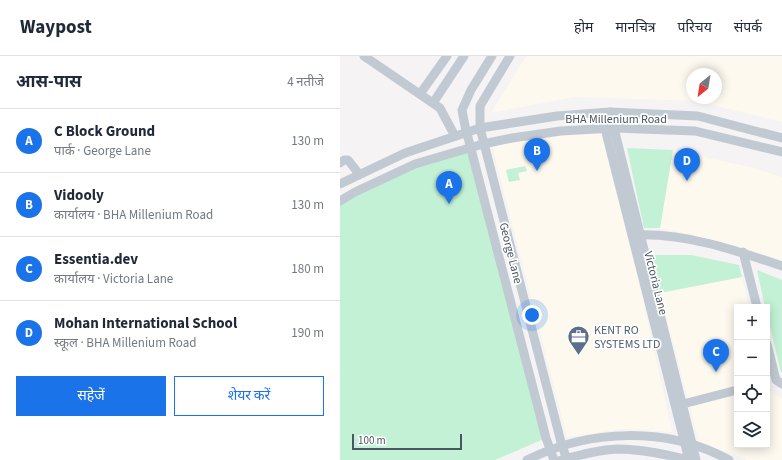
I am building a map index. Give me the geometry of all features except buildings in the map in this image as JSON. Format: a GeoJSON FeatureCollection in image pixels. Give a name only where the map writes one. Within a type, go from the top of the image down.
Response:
{"type":"FeatureCollection","features":[{"type":"Feature","properties":{"kind":"street"},"geometry":{"type":"LineString","coordinates":[[364,56],[440,108],[455,136]]}},
{"type":"Feature","properties":{"kind":"street"},"geometry":{"type":"LineString","coordinates":[[420,94],[447,56]]}},
{"type":"Feature","properties":{"kind":"street"},"geometry":{"type":"LineString","coordinates":[[433,103],[464,56]]}},
{"type":"Feature","properties":{"kind":"street","name":"George Lane"},"geometry":{"type":"LineString","coordinates":[[492,56],[471,90],[462,110],[544,430],[554,460]]}},
{"type":"Feature","properties":{"kind":"street","name":"George Lane"},"geometry":{"type":"LineString","coordinates":[[510,56],[480,106],[480,128],[562,446],[564,459]]}},
{"type":"Feature","properties":{"kind":"street","name":"BHA Millenium Road"},"geometry":{"type":"LineString","coordinates":[[340,184],[405,153],[467,132],[480,128],[557,116],[605,112],[698,116],[782,138]]}},
{"type":"Feature","properties":{"kind":"street","name":"Victoria Lane"},"geometry":{"type":"LineString","coordinates":[[605,112],[688,444],[696,460]]}},
{"type":"Feature","properties":{"kind":"street","name":"BHA Millenium Road"},"geometry":{"type":"LineString","coordinates":[[340,201],[355,192],[415,164],[483,144],[561,131],[609,128],[695,131],[782,152]]}},
{"type":"Feature","properties":{"kind":"street"},"geometry":{"type":"LineString","coordinates":[[340,163],[344,160],[348,160],[359,174]]}},
{"type":"Feature","properties":{"kind":"street"},"geometry":{"type":"LineString","coordinates":[[636,235],[653,234],[687,239],[743,252],[782,266]]}},
{"type":"Feature","properties":{"kind":"street","name":"Victoria Lane"},"geometry":{"type":"LineString","coordinates":[[636,235],[683,404],[688,444],[688,460]]}},
{"type":"Feature","properties":{"kind":"street"},"geometry":{"type":"LineString","coordinates":[[743,252],[757,304]]}},
{"type":"Feature","properties":{"kind":"street"},"geometry":{"type":"LineString","coordinates":[[770,354],[779,382]]}},
{"type":"Feature","properties":{"kind":"street"},"geometry":{"type":"LineString","coordinates":[[683,404],[734,391]]}},
{"type":"Feature","properties":{"kind":"street"},"geometry":{"type":"LineString","coordinates":[[527,460],[577,441],[626,435],[670,440],[688,444],[699,447],[729,460]]}},
{"type":"Feature","properties":{"kind":"street"},"geometry":{"type":"LineString","coordinates":[[564,459],[616,449],[643,450],[688,460]]}},
{"type":"Feature","properties":{"kind":"shaded area"},"geometry":{"type":"Polygon","coordinates":[[[526,56],[782,56],[782,122],[708,104],[722,104],[722,68],[686,68],[686,101],[574,97],[491,113],[526,56]]]}},
{"type":"Feature","properties":{"kind":"shaded area"},"geometry":{"type":"Polygon","coordinates":[[[600,129],[607,136],[672,432],[623,429],[567,437],[491,142],[600,129]]]}},
{"type":"Feature","properties":{"kind":"shaded area"},"geometry":{"type":"Polygon","coordinates":[[[673,150],[754,168],[782,177],[782,261],[747,249],[660,228],[673,150]]]}},
{"type":"Feature","properties":{"kind":"shaded area"},"geometry":{"type":"Polygon","coordinates":[[[742,277],[748,304],[734,304],[734,448],[770,448],[770,392],[782,399],[782,460],[747,460],[699,442],[660,293],[742,277]]]}},
{"type":"Feature","properties":{"kind":"green space"},"geometry":{"type":"Polygon","coordinates":[[[471,147],[546,438],[495,460],[340,460],[340,201],[406,169],[471,147]]]}},
{"type":"Feature","properties":{"kind":"green space"},"geometry":{"type":"Polygon","coordinates":[[[627,148],[673,150],[660,228],[644,228],[627,148]]]}},
{"type":"Feature","properties":{"kind":"green space"},"geometry":{"type":"Polygon","coordinates":[[[525,166],[527,171],[518,173],[520,180],[509,182],[506,170],[525,166]]]}},
{"type":"Feature","properties":{"kind":"green space"},"geometry":{"type":"Polygon","coordinates":[[[651,255],[691,255],[739,265],[742,277],[660,293],[651,255]]]}},
{"type":"Feature","properties":{"kind":"green space"},"geometry":{"type":"Polygon","coordinates":[[[757,270],[782,280],[782,373],[770,326],[770,304],[764,304],[757,270]]]}},
{"type":"Feature","properties":{"kind":"place","name":"Vidooly"},"geometry":{"type":"Point","coordinates":[537,171]}},
{"type":"Feature","properties":{"kind":"place","name":"Mohan International School"},"geometry":{"type":"Point","coordinates":[687,181]}},
{"type":"Feature","properties":{"kind":"place","name":"C Block Ground"},"geometry":{"type":"Point","coordinates":[449,204]}},
{"type":"Feature","properties":{"kind":"place","name":"KENT RO SYSTEMS LTD"},"geometry":{"type":"Point","coordinates":[579,356]}},
{"type":"Feature","properties":{"kind":"place","name":"Essentia.dev"},"geometry":{"type":"Point","coordinates":[716,372]}}]}
